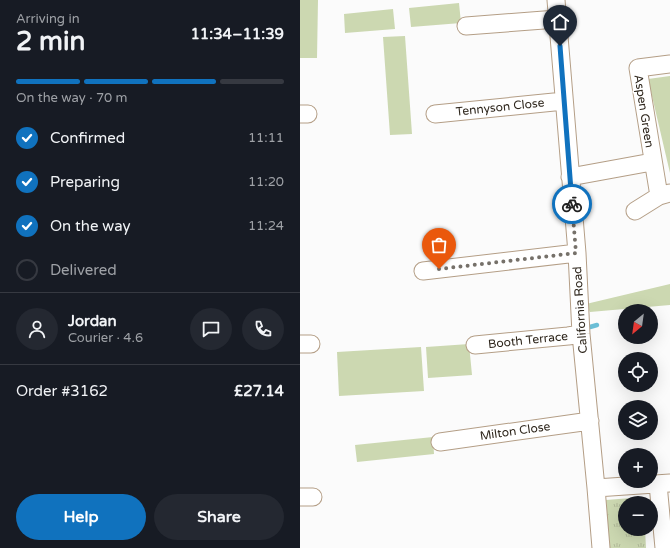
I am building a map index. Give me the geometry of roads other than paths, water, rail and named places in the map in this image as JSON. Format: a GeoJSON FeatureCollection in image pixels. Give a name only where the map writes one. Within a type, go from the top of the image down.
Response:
{"type":"FeatureCollection","features":[{"type":"Feature","properties":{"kind":"street","name":"California Road"},"geometry":{"type":"LineString","coordinates":[[556,0],[581,334],[601,548]]}},
{"type":"Feature","properties":{"kind":"street"},"geometry":{"type":"LineString","coordinates":[[466,26],[558,19]]}},
{"type":"Feature","properties":{"kind":"street","name":"Aspen Green"},"geometry":{"type":"LineString","coordinates":[[635,211],[664,195],[652,162],[638,68],[670,64]]}},
{"type":"Feature","properties":{"kind":"street","name":"Tennyson Close"},"geometry":{"type":"LineString","coordinates":[[435,114],[564,101]]}},
{"type":"Feature","properties":{"kind":"street","name":"Aspen Green"},"geometry":{"type":"LineString","coordinates":[[570,177],[652,162]]}},
{"type":"Feature","properties":{"kind":"street"},"geometry":{"type":"LineString","coordinates":[[423,271],[576,253]]}},
{"type":"Feature","properties":{"kind":"street","name":"Booth Terrace"},"geometry":{"type":"LineString","coordinates":[[475,345],[581,334]]}},
{"type":"Feature","properties":{"kind":"street","name":"Milton Close"},"geometry":{"type":"LineString","coordinates":[[440,442],[590,421]]}},
{"type":"Feature","properties":{"kind":"street"},"geometry":{"type":"LineString","coordinates":[[596,488],[664,483],[664,548]]}},
{"type":"Feature","properties":{"kind":"waterway"},"geometry":{"type":"LineString","coordinates":[[590,327],[597,325]]}}]}
